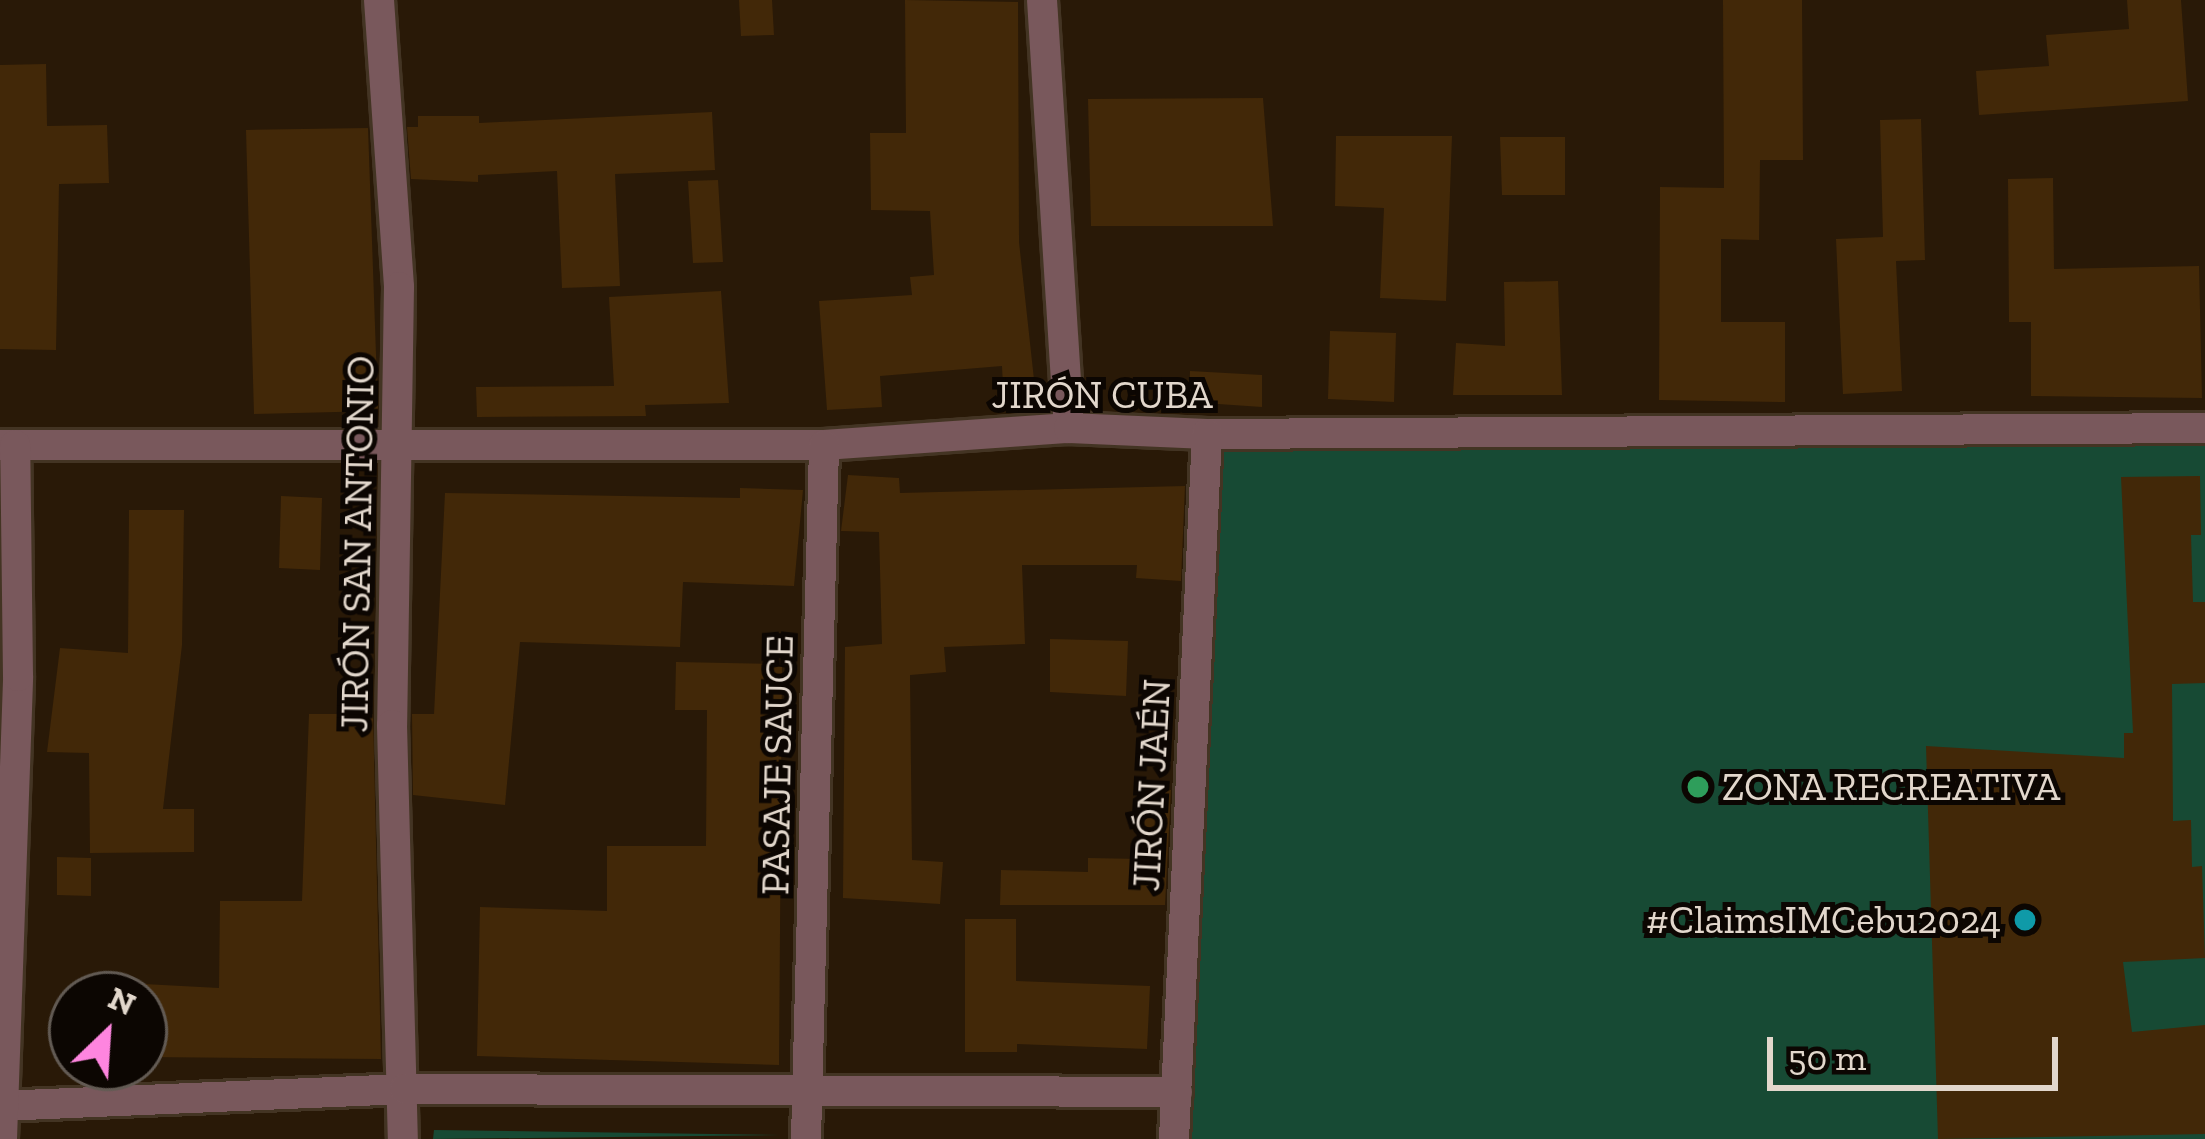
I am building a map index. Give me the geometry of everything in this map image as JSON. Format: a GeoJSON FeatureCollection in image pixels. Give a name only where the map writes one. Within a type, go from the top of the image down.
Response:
{"type":"FeatureCollection","features":[{"type":"Feature","properties":{"kind":"street","name":"JIRÓN SAN ANTONIO"},"geometry":{"type":"LineString","coordinates":[[379,0],[400,287],[401,446],[392,725],[403,1139]]}},
{"type":"Feature","properties":{"kind":"street"},"geometry":{"type":"LineString","coordinates":[[1042,0],[1069,428]]}},
{"type":"Feature","properties":{"kind":"street","name":"JIRÓN CUBA"},"geometry":{"type":"LineString","coordinates":[[8,445],[824,445],[1069,428],[1207,434],[2205,428]]}},
{"type":"Feature","properties":{"kind":"street","name":"JIRÓN JAÉN"},"geometry":{"type":"LineString","coordinates":[[1174,1139],[1207,434]]}},
{"type":"Feature","properties":{"kind":"street"},"geometry":{"type":"LineString","coordinates":[[2,1139],[18,676],[8,445]]}},
{"type":"Feature","properties":{"kind":"street","name":"PASAJE SAUCE"},"geometry":{"type":"LineString","coordinates":[[806,1139],[824,445]]}},
{"type":"Feature","properties":{"kind":"street"},"geometry":{"type":"LineString","coordinates":[[1,1106],[405,1089],[1177,1092]]}},
{"type":"Feature","properties":{"kind":"green space","name":"ZONA RECREATIVA"},"geometry":{"type":"Polygon","coordinates":[[[2205,428],[2205,1139],[1174,1139],[1207,434],[2205,428]]]}},
{"type":"Feature","properties":{"kind":"green space"},"geometry":{"type":"Polygon","coordinates":[[[434,1130],[781,1135],[433,1139],[434,1130]]]}},
{"type":"Feature","properties":{"kind":"building"},"geometry":{"type":"Polygon","coordinates":[[[739,0],[772,0],[774,35],[741,36],[739,0]]]}},
{"type":"Feature","properties":{"kind":"building"},"geometry":{"type":"Polygon","coordinates":[[[905,0],[1018,2],[1019,242],[1037,407],[1004,407],[1002,366],[880,376],[882,407],[827,410],[819,301],[912,295],[910,277],[934,275],[930,211],[871,210],[870,133],[906,133],[905,0]]]}},
{"type":"Feature","properties":{"kind":"building"},"geometry":{"type":"Polygon","coordinates":[[[1723,0],[1802,0],[1803,160],[1760,160],[1759,240],[1721,239],[1721,322],[1785,322],[1785,402],[1659,400],[1660,187],[1724,188],[1723,0]]]}},
{"type":"Feature","properties":{"kind":"building"},"geometry":{"type":"Polygon","coordinates":[[[2127,0],[2181,0],[2188,101],[1979,115],[1976,71],[2049,66],[2046,35],[2129,29],[2127,0]]]}},
{"type":"Feature","properties":{"kind":"building"},"geometry":{"type":"Polygon","coordinates":[[[46,64],[47,126],[107,125],[109,183],[59,184],[56,350],[0,349],[0,65],[46,64]]]}},
{"type":"Feature","properties":{"kind":"building"},"geometry":{"type":"Polygon","coordinates":[[[1263,98],[1273,226],[1091,226],[1088,99],[1263,98]]]}},
{"type":"Feature","properties":{"kind":"building"},"geometry":{"type":"Polygon","coordinates":[[[712,112],[715,170],[615,174],[620,286],[562,288],[557,171],[478,175],[478,182],[411,179],[407,127],[418,127],[418,116],[479,116],[479,123],[712,112]]]}},
{"type":"Feature","properties":{"kind":"building"},"geometry":{"type":"Polygon","coordinates":[[[1921,119],[1925,260],[1896,261],[1902,391],[1843,394],[1836,239],[1883,237],[1880,120],[1921,119]]]}},
{"type":"Feature","properties":{"kind":"building"},"geometry":{"type":"Polygon","coordinates":[[[368,128],[378,411],[254,414],[246,130],[368,128]]]}},
{"type":"Feature","properties":{"kind":"building"},"geometry":{"type":"Polygon","coordinates":[[[1336,136],[1452,136],[1446,301],[1380,298],[1384,208],[1335,206],[1336,136]]]}},
{"type":"Feature","properties":{"kind":"building"},"geometry":{"type":"Polygon","coordinates":[[[1500,137],[1565,137],[1565,195],[1502,195],[1500,137]]]}},
{"type":"Feature","properties":{"kind":"building"},"geometry":{"type":"Polygon","coordinates":[[[2053,178],[2054,269],[2199,266],[2202,398],[2031,396],[2031,322],[2009,322],[2008,179],[2053,178]]]}},
{"type":"Feature","properties":{"kind":"building"},"geometry":{"type":"Polygon","coordinates":[[[718,180],[723,262],[693,263],[688,181],[718,180]]]}},
{"type":"Feature","properties":{"kind":"building"},"geometry":{"type":"Polygon","coordinates":[[[1558,281],[1562,395],[1453,395],[1456,343],[1505,346],[1504,282],[1558,281]]]}},
{"type":"Feature","properties":{"kind":"building"},"geometry":{"type":"Polygon","coordinates":[[[721,291],[729,403],[645,405],[646,416],[477,417],[476,387],[614,386],[609,297],[721,291]]]}},
{"type":"Feature","properties":{"kind":"building"},"geometry":{"type":"Polygon","coordinates":[[[1330,331],[1396,333],[1394,402],[1328,399],[1330,331]]]}},
{"type":"Feature","properties":{"kind":"building"},"geometry":{"type":"Polygon","coordinates":[[[1190,371],[1262,375],[1262,407],[1189,402],[1190,371]]]}},
{"type":"Feature","properties":{"kind":"building"},"geometry":{"type":"Polygon","coordinates":[[[848,475],[899,478],[900,493],[1185,486],[1181,581],[1136,578],[1137,565],[1022,565],[1025,644],[944,647],[946,672],[910,675],[912,860],[943,862],[940,904],[843,898],[845,647],[882,644],[879,532],[841,531],[848,475]]]}},
{"type":"Feature","properties":{"kind":"building","name":"#ClaimsIMCebu2024"},"geometry":{"type":"Polygon","coordinates":[[[2200,476],[2201,535],[2191,535],[2193,602],[2205,602],[2205,683],[2172,684],[2173,821],[2191,820],[2192,867],[2202,866],[2205,958],[2123,962],[2132,1032],[2205,1025],[2205,1134],[1938,1139],[1926,746],[2124,758],[2124,733],[2133,733],[2121,477],[2200,476]]]}},
{"type":"Feature","properties":{"kind":"building"},"geometry":{"type":"Polygon","coordinates":[[[740,488],[803,490],[794,586],[683,582],[680,647],[520,642],[505,805],[413,795],[412,714],[434,714],[445,493],[740,498],[740,488]]]}},
{"type":"Feature","properties":{"kind":"building"},"geometry":{"type":"Polygon","coordinates":[[[281,496],[322,498],[320,570],[279,568],[281,496]]]}},
{"type":"Feature","properties":{"kind":"building"},"geometry":{"type":"Polygon","coordinates":[[[129,510],[184,510],[182,645],[163,809],[194,809],[194,852],[90,853],[89,753],[47,752],[60,648],[128,653],[129,510]]]}},
{"type":"Feature","properties":{"kind":"building"},"geometry":{"type":"Polygon","coordinates":[[[1050,639],[1128,641],[1126,696],[1050,692],[1050,639]]]}},
{"type":"Feature","properties":{"kind":"building"},"geometry":{"type":"Polygon","coordinates":[[[676,662],[782,664],[779,1065],[477,1056],[480,907],[607,911],[607,846],[706,846],[707,710],[675,710],[676,662]]]}},
{"type":"Feature","properties":{"kind":"building"},"geometry":{"type":"Polygon","coordinates":[[[309,714],[373,714],[381,1059],[168,1057],[168,985],[219,988],[220,901],[302,901],[309,714]]]}},
{"type":"Feature","properties":{"kind":"building"},"geometry":{"type":"Polygon","coordinates":[[[1146,787],[1171,790],[1165,905],[1000,905],[1001,870],[1088,872],[1088,858],[1140,859],[1146,787]]]}},
{"type":"Feature","properties":{"kind":"building"},"geometry":{"type":"Polygon","coordinates":[[[57,857],[91,858],[91,896],[57,895],[57,857]]]}},
{"type":"Feature","properties":{"kind":"building"},"geometry":{"type":"Polygon","coordinates":[[[965,919],[1016,919],[1016,981],[1150,986],[1147,1049],[1017,1044],[1017,1052],[965,1052],[965,919]]]}},
{"type":"Feature","properties":{"kind":"place","name":"ZONA RECREATIVA"},"geometry":{"type":"Point","coordinates":[1698,787]}},
{"type":"Feature","properties":{"kind":"place","name":"#ClaimsIMCebu2024"},"geometry":{"type":"Point","coordinates":[2025,920]}}]}
